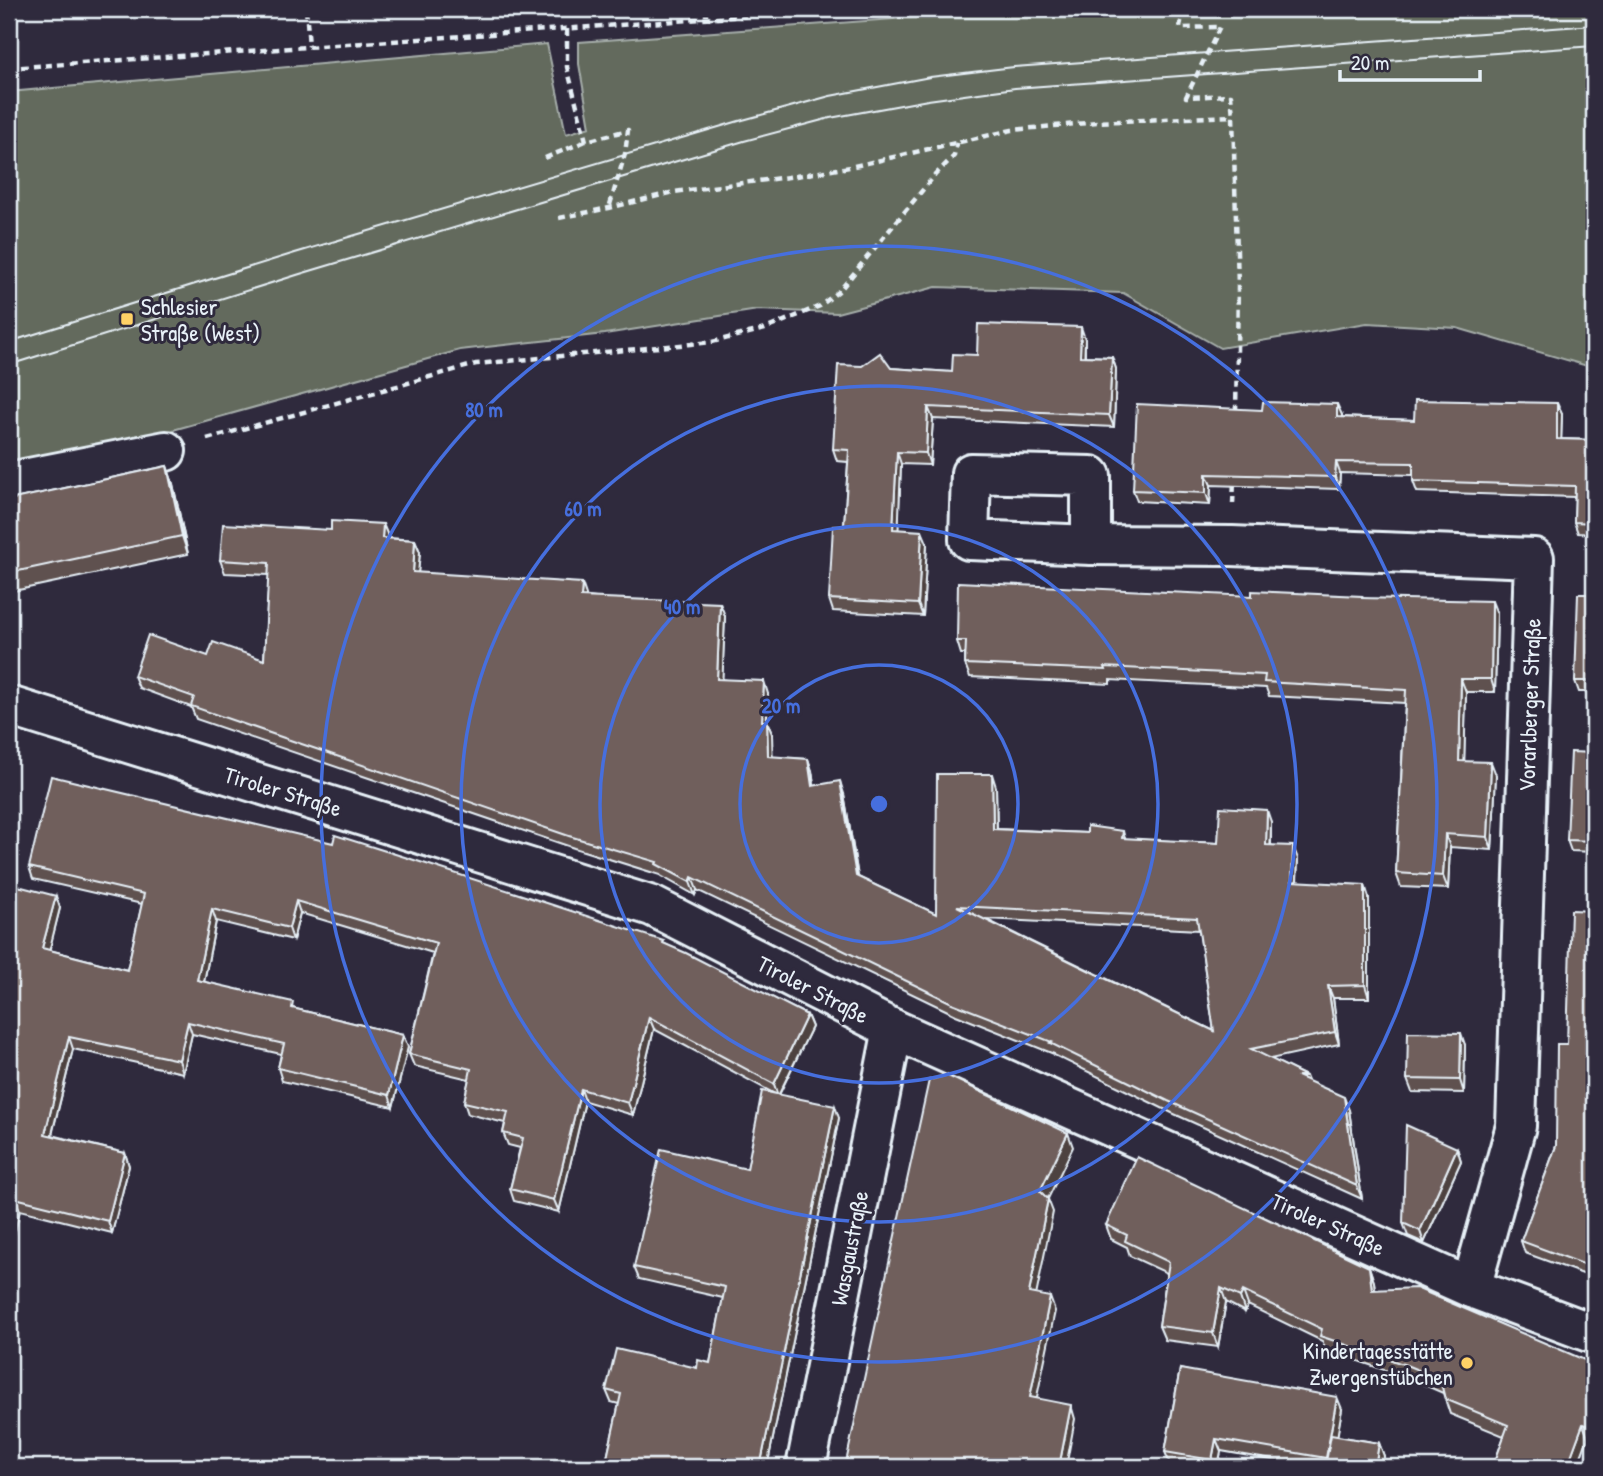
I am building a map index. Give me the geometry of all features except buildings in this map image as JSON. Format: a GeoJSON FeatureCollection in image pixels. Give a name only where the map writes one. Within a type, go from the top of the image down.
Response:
{"type":"FeatureCollection","features":[{"type":"Feature","properties":{"kind":"street"},"geometry":{"type":"LineString","coordinates":[[9,482],[166,451]]}},
{"type":"Feature","properties":{"kind":"street","name":"Vorarlberger Straße"},"geometry":{"type":"LineString","coordinates":[[1091,545],[1232,546],[1534,558],[1516,1126],[1471,1289]]}},
{"type":"Feature","properties":{"kind":"street","name":"Tiroler Straße"},"geometry":{"type":"LineString","coordinates":[[9,706],[652,906],[893,1029],[1471,1289],[1594,1334]]}},
{"type":"Feature","properties":{"kind":"street","name":"Wasgaustraße"},"geometry":{"type":"LineString","coordinates":[[806,1467],[893,1029]]}},
{"type":"Feature","properties":{"kind":"path"},"geometry":{"type":"LineString","coordinates":[[306,9],[309,46]]}},
{"type":"Feature","properties":{"kind":"path"},"geometry":{"type":"LineString","coordinates":[[706,9],[706,19]]}},
{"type":"Feature","properties":{"kind":"path"},"geometry":{"type":"LineString","coordinates":[[9,68],[845,9]]}},
{"type":"Feature","properties":{"kind":"path"},"geometry":{"type":"LineString","coordinates":[[1183,9],[1180,29],[1220,27],[1186,97],[1231,95],[1238,286],[1236,417]]}},
{"type":"Feature","properties":{"kind":"path"},"geometry":{"type":"LineString","coordinates":[[567,29],[567,67],[586,141]]}},
{"type":"Feature","properties":{"kind":"path"},"geometry":{"type":"LineString","coordinates":[[559,218],[674,192],[850,167],[1012,130],[1097,122],[1233,116]]}},
{"type":"Feature","properties":{"kind":"path"},"geometry":{"type":"LineString","coordinates":[[545,158],[586,141],[628,130],[625,154],[609,208]]}},
{"type":"Feature","properties":{"kind":"path"},"geometry":{"type":"LineString","coordinates":[[166,451],[476,364],[712,342],[765,329],[820,306],[840,290],[954,156],[957,143]]}},
{"type":"Feature","properties":{"kind":"path"},"geometry":{"type":"LineString","coordinates":[[1232,546],[1234,469]]}},
{"type":"Feature","properties":{"kind":"green space"},"geometry":{"type":"Polygon","coordinates":[[[1029,9],[1594,9],[1594,368],[1457,328],[1367,323],[1220,348],[1123,293],[936,287],[837,313],[758,310],[605,334],[460,350],[155,435],[9,463],[9,92],[547,44],[566,134],[590,127],[579,64],[579,42],[1029,9]]]}},
{"type":"Feature","properties":{"kind":"tram line"},"geometry":{"type":"LineString","coordinates":[[9,342],[295,253],[830,96],[930,77],[1014,67],[1594,25]]}},
{"type":"Feature","properties":{"kind":"tram line"},"geometry":{"type":"LineString","coordinates":[[9,365],[300,274],[744,141],[830,118],[1015,88],[1594,46]]}},
{"type":"Feature","properties":{"kind":"place","name":"Schlesier Straße (West)"},"geometry":{"type":"Point","coordinates":[127,319]}},
{"type":"Feature","properties":{"kind":"place","name":"Kindertagesstätte Zwergenstübchen"},"geometry":{"type":"Point","coordinates":[1467,1363]}}]}
